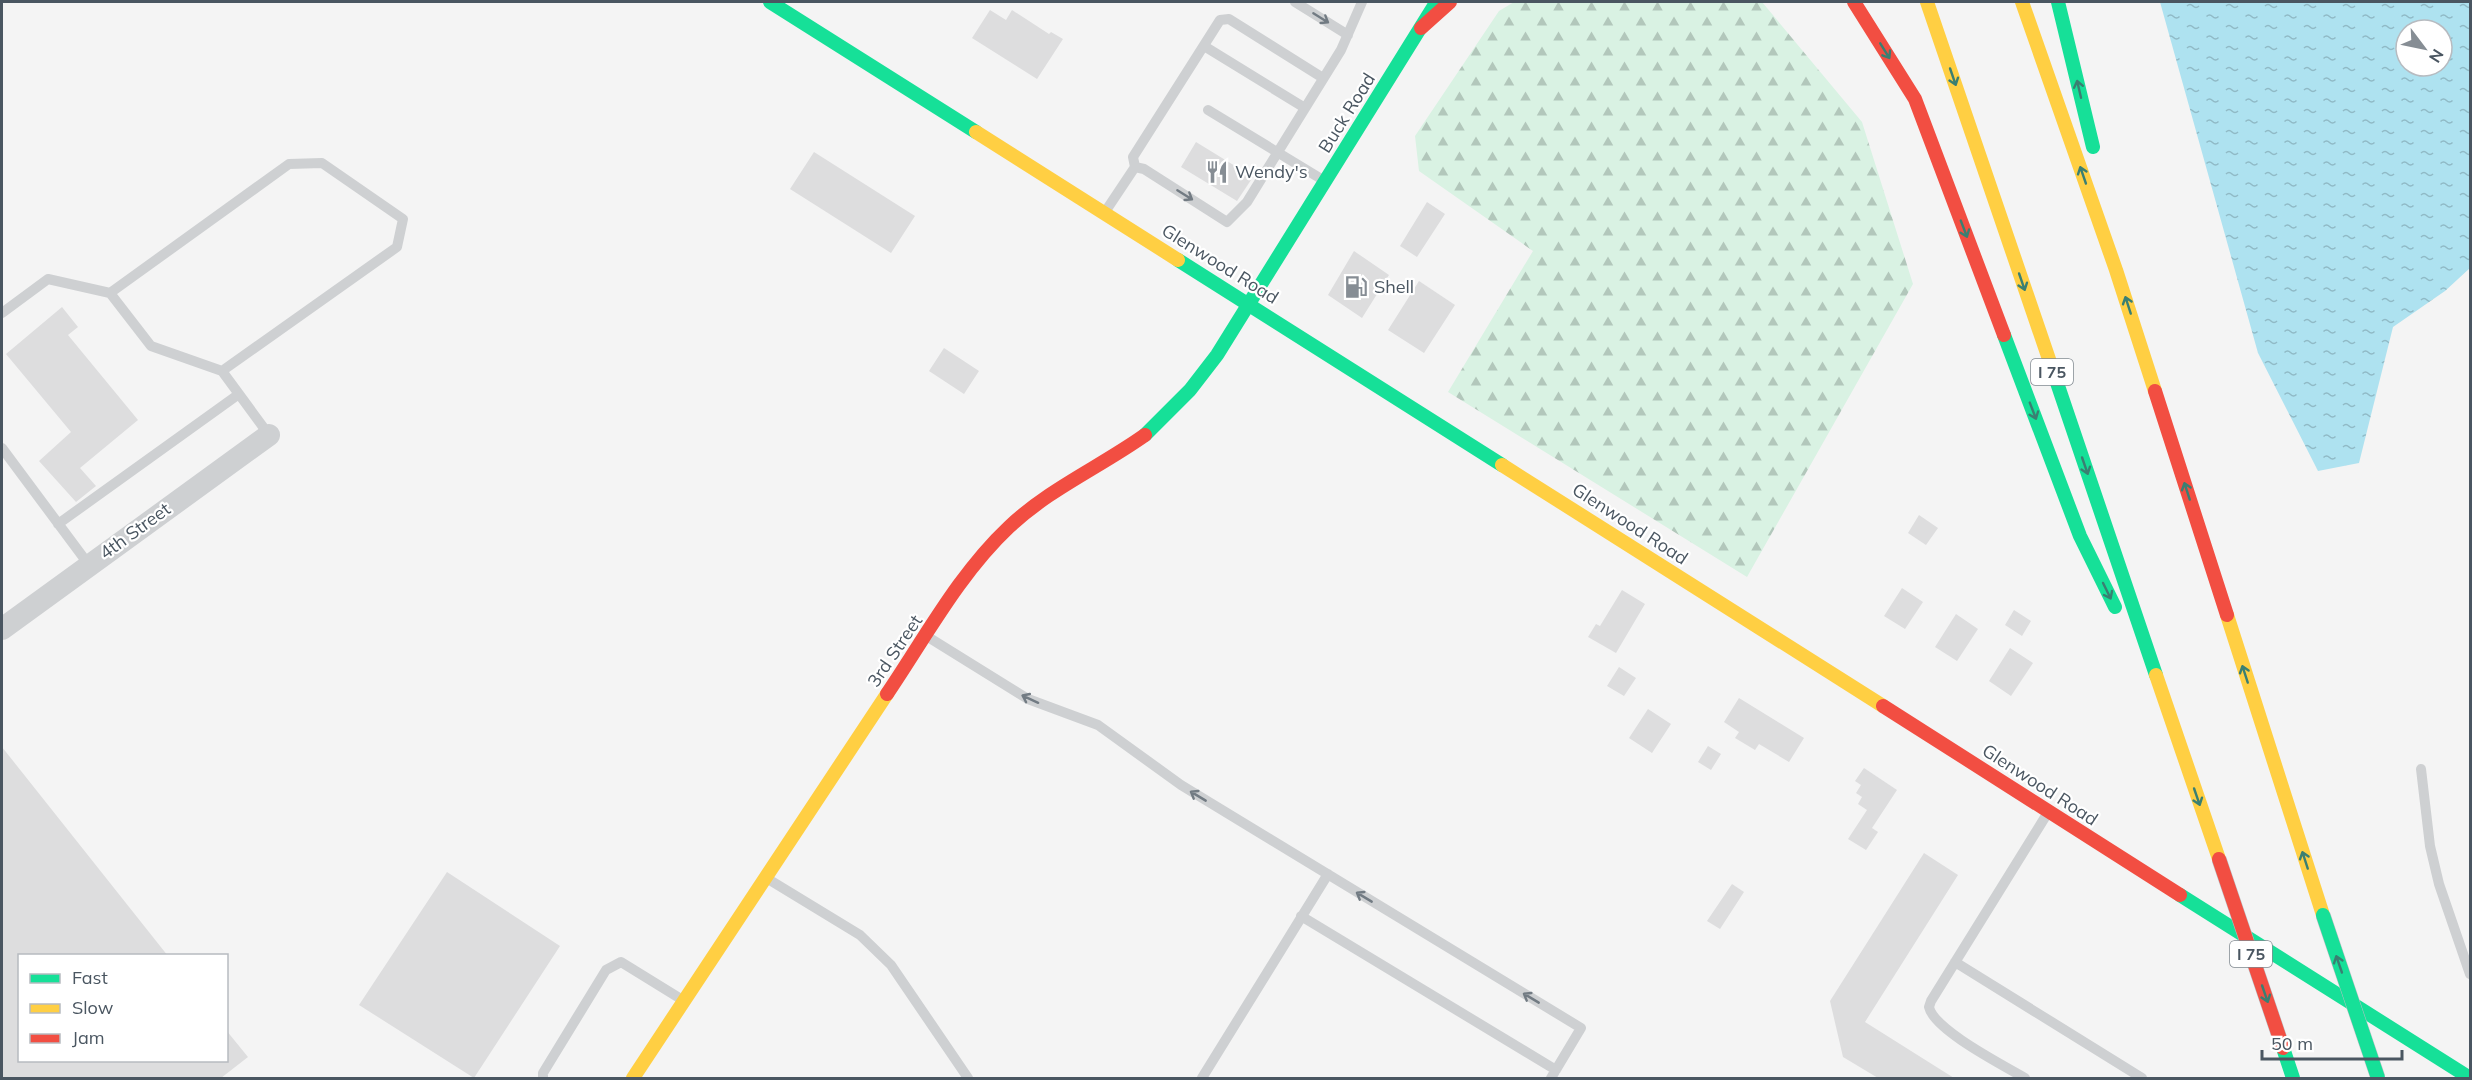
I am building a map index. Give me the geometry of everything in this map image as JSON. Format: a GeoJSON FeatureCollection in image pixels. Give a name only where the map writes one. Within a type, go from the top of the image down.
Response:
{"type":"FeatureCollection","features":[{"type":"Feature","properties":{"kind":"main road","name":"Glenwood Road"},"geometry":{"type":"LineString","coordinates":[[770,2],[2048,812],[2467,1072]]}},
{"type":"Feature","properties":{"kind":"main road","name":"Buck Road"},"geometry":{"type":"LineString","coordinates":[[1249,304],[1437,2]]}},
{"type":"Feature","properties":{"kind":"main road"},"geometry":{"type":"LineString","coordinates":[[1421,28],[1450,2]]}},
{"type":"Feature","properties":{"kind":"main road"},"geometry":{"type":"LineString","coordinates":[[1854,2],[1915,99],[2080,536],[2179,741]]}},
{"type":"Feature","properties":{"kind":"main road","name":"I 75"},"geometry":{"type":"LineString","coordinates":[[1927,2],[2293,1078]]}},
{"type":"Feature","properties":{"kind":"main road"},"geometry":{"type":"LineString","coordinates":[[2022,2],[2116,270],[2323,915],[2378,1078]]}},
{"type":"Feature","properties":{"kind":"main road"},"geometry":{"type":"LineString","coordinates":[[2058,2],[2096,159]]}},
{"type":"Feature","properties":{"kind":"main road"},"geometry":{"type":"LineString","coordinates":[[2100,181],[2116,270]]}},
{"type":"Feature","properties":{"kind":"main road","name":"3rd Street"},"geometry":{"type":"LineString","coordinates":[[633,1078],[961,584],[991,546],[1009,527],[1051,493],[1125,449],[1171,412],[1216,355],[1249,304]]}},
{"type":"Feature","properties":{"kind":"street","name":"4th Street"},"geometry":{"type":"LineString","coordinates":[[2,629],[269,435]]}},
{"type":"Feature","properties":{"kind":"lane"},"geometry":{"type":"LineString","coordinates":[[1295,2],[1348,35]]}},
{"type":"Feature","properties":{"kind":"lane"},"geometry":{"type":"LineString","coordinates":[[1135,167],[1144,169],[1227,222],[1247,202],[1305,108],[1348,35],[1362,2]]}},
{"type":"Feature","properties":{"kind":"lane"},"geometry":{"type":"LineString","coordinates":[[1135,167],[1132,158],[1220,20],[1229,19],[1323,78]]}},
{"type":"Feature","properties":{"kind":"lane"},"geometry":{"type":"LineString","coordinates":[[1204,46],[1305,108]]}},
{"type":"Feature","properties":{"kind":"lane"},"geometry":{"type":"LineString","coordinates":[[1208,110],[1325,182]]}},
{"type":"Feature","properties":{"kind":"lane"},"geometry":{"type":"LineString","coordinates":[[110,293],[289,164],[322,163],[403,219],[396,247],[222,371]]}},
{"type":"Feature","properties":{"kind":"lane"},"geometry":{"type":"LineString","coordinates":[[1105,213],[1135,167]]}},
{"type":"Feature","properties":{"kind":"lane"},"geometry":{"type":"LineString","coordinates":[[2,313],[48,279],[110,293],[151,346],[222,371],[269,435]]}},
{"type":"Feature","properties":{"kind":"lane"},"geometry":{"type":"LineString","coordinates":[[58,524],[238,394]]}},
{"type":"Feature","properties":{"kind":"lane"},"geometry":{"type":"LineString","coordinates":[[2,448],[89,565]]}},
{"type":"Feature","properties":{"kind":"lane"},"geometry":{"type":"LineString","coordinates":[[927,636],[1028,699],[1098,725],[1181,785],[1581,1028],[1553,1074],[1302,916]]}},
{"type":"Feature","properties":{"kind":"lane"},"geometry":{"type":"LineString","coordinates":[[2421,769],[2430,846],[2439,884],[2470,975]]}},
{"type":"Feature","properties":{"kind":"lane"},"geometry":{"type":"LineString","coordinates":[[2025,1078],[1937,1022],[1930,1013],[1931,1001],[2048,812]]}},
{"type":"Feature","properties":{"kind":"lane"},"geometry":{"type":"LineString","coordinates":[[1202,1078],[1328,874]]}},
{"type":"Feature","properties":{"kind":"lane"},"geometry":{"type":"LineString","coordinates":[[766,877],[860,935],[891,965],[968,1078]]}},
{"type":"Feature","properties":{"kind":"lane"},"geometry":{"type":"LineString","coordinates":[[543,1078],[543,1073],[606,970],[621,962],[684,1001]]}},
{"type":"Feature","properties":{"kind":"lane"},"geometry":{"type":"LineString","coordinates":[[1955,962],[2142,1078]]}},
{"type":"Feature","properties":{"kind":"green space"},"geometry":{"type":"Polygon","coordinates":[[[1514,2],[1762,2],[1862,122],[1913,284],[1747,577],[1448,392],[1533,251],[1419,171],[1415,136],[1499,11],[1514,2]]]}},
{"type":"Feature","properties":{"kind":"water"},"geometry":{"type":"Polygon","coordinates":[[[2160,2],[2470,2],[2470,268],[2445,291],[2393,327],[2359,463],[2318,471],[2258,353],[2160,2]]]}},
{"type":"Feature","properties":{"kind":"building"},"geometry":{"type":"Polygon","coordinates":[[[990,10],[1006,20],[1012,10],[1049,34],[1051,32],[1063,39],[1037,79],[972,38],[990,10]]]}},
{"type":"Feature","properties":{"kind":"building","name":"Wendy's"},"geometry":{"type":"Polygon","coordinates":[[[1196,142],[1253,177],[1237,201],[1181,167],[1196,142]]]}},
{"type":"Feature","properties":{"kind":"building"},"geometry":{"type":"Polygon","coordinates":[[[814,152],[915,216],[891,253],[790,189],[814,152]]]}},
{"type":"Feature","properties":{"kind":"building"},"geometry":{"type":"Polygon","coordinates":[[[1427,202],[1445,214],[1417,257],[1400,246],[1427,202]]]}},
{"type":"Feature","properties":{"kind":"building"},"geometry":{"type":"Polygon","coordinates":[[[1354,251],[1389,275],[1362,318],[1328,295],[1354,251]]]}},
{"type":"Feature","properties":{"kind":"building"},"geometry":{"type":"Polygon","coordinates":[[[1419,281],[1455,305],[1424,353],[1388,330],[1419,281]]]}},
{"type":"Feature","properties":{"kind":"building"},"geometry":{"type":"Polygon","coordinates":[[[62,307],[78,327],[68,335],[138,420],[80,468],[96,486],[76,502],[39,461],[71,432],[6,354],[62,307]]]}},
{"type":"Feature","properties":{"kind":"building"},"geometry":{"type":"Polygon","coordinates":[[[944,348],[979,371],[964,394],[929,371],[944,348]]]}},
{"type":"Feature","properties":{"kind":"building"},"geometry":{"type":"Polygon","coordinates":[[[1919,515],[1938,528],[1926,545],[1908,533],[1919,515]]]}},
{"type":"Feature","properties":{"kind":"building"},"geometry":{"type":"Polygon","coordinates":[[[1902,588],[1923,602],[1905,629],[1884,616],[1902,588]]]}},
{"type":"Feature","properties":{"kind":"building"},"geometry":{"type":"Polygon","coordinates":[[[1622,590],[1645,604],[1616,653],[1588,637],[1596,624],[1600,626],[1622,590]]]}},
{"type":"Feature","properties":{"kind":"building"},"geometry":{"type":"Polygon","coordinates":[[[2014,610],[2031,621],[2022,636],[2005,625],[2014,610]]]}},
{"type":"Feature","properties":{"kind":"building"},"geometry":{"type":"Polygon","coordinates":[[[1956,614],[1978,629],[1957,661],[1935,647],[1956,614]]]}},
{"type":"Feature","properties":{"kind":"building"},"geometry":{"type":"Polygon","coordinates":[[[2010,648],[2033,663],[2011,696],[1989,681],[2010,648]]]}},
{"type":"Feature","properties":{"kind":"building"},"geometry":{"type":"Polygon","coordinates":[[[1619,667],[1636,678],[1624,696],[1607,686],[1619,667]]]}},
{"type":"Feature","properties":{"kind":"building"},"geometry":{"type":"Polygon","coordinates":[[[1739,698],[1804,738],[1789,762],[1759,744],[1755,750],[1735,738],[1739,732],[1724,722],[1739,698]]]}},
{"type":"Feature","properties":{"kind":"building"},"geometry":{"type":"Polygon","coordinates":[[[1648,709],[1671,724],[1652,753],[1629,738],[1648,709]]]}},
{"type":"Feature","properties":{"kind":"building"},"geometry":{"type":"Polygon","coordinates":[[[1708,746],[1721,754],[1711,770],[1698,762],[1708,746]]]}},
{"type":"Feature","properties":{"kind":"building"},"geometry":{"type":"Polygon","coordinates":[[[2,747],[166,954],[18,954],[18,1062],[228,1062],[228,1032],[248,1057],[221,1078],[2,1078],[2,747]]]}},
{"type":"Feature","properties":{"kind":"building"},"geometry":{"type":"Polygon","coordinates":[[[1864,768],[1897,790],[1872,828],[1878,832],[1866,850],[1848,839],[1867,810],[1858,804],[1862,797],[1856,793],[1861,785],[1855,781],[1864,768]]]}},
{"type":"Feature","properties":{"kind":"building"},"geometry":{"type":"Polygon","coordinates":[[[1924,853],[1958,875],[1865,1022],[1954,1078],[1878,1078],[1843,1057],[1830,1001],[1924,853]]]}},
{"type":"Feature","properties":{"kind":"building"},"geometry":{"type":"Polygon","coordinates":[[[447,872],[560,946],[474,1078],[359,1005],[447,872]]]}},
{"type":"Feature","properties":{"kind":"building"},"geometry":{"type":"Polygon","coordinates":[[[1732,884],[1744,892],[1720,929],[1707,921],[1732,884]]]}},
{"type":"Feature","properties":{"kind":"traffic: fast"},"geometry":{"type":"LineString","coordinates":[[770,2],[976,132]]}},
{"type":"Feature","properties":{"kind":"traffic: fast"},"geometry":{"type":"LineString","coordinates":[[2058,2],[2093,147]]}},
{"type":"Feature","properties":{"kind":"traffic: fast"},"geometry":{"type":"LineString","coordinates":[[1145,435],[1190,390],[1217,355],[1434,6]]}},
{"type":"Feature","properties":{"kind":"traffic: fast"},"geometry":{"type":"LineString","coordinates":[[1178,260],[1502,465]]}},
{"type":"Feature","properties":{"kind":"traffic: fast"},"geometry":{"type":"LineString","coordinates":[[2004,335],[2080,536],[2115,607]]}},
{"type":"Feature","properties":{"kind":"traffic: fast"},"geometry":{"type":"LineString","coordinates":[[2052,368],[2156,675]]}},
{"type":"Feature","properties":{"kind":"traffic: fast"},"geometry":{"type":"LineString","coordinates":[[2180,895],[2470,1078]]}},
{"type":"Feature","properties":{"kind":"traffic: fast"},"geometry":{"type":"LineString","coordinates":[[2323,915],[2378,1078]]}},
{"type":"Feature","properties":{"kind":"traffic: fast"},"geometry":{"type":"LineString","coordinates":[[2283,1048],[2293,1078]]}},
{"type":"Feature","properties":{"kind":"traffic: slow"},"geometry":{"type":"LineString","coordinates":[[1927,2],[2052,368]]}},
{"type":"Feature","properties":{"kind":"traffic: slow"},"geometry":{"type":"LineString","coordinates":[[2022,2],[2116,270],[2155,391]]}},
{"type":"Feature","properties":{"kind":"traffic: slow"},"geometry":{"type":"LineString","coordinates":[[976,132],[1178,260]]}},
{"type":"Feature","properties":{"kind":"traffic: slow"},"geometry":{"type":"LineString","coordinates":[[1502,465],[1883,706]]}},
{"type":"Feature","properties":{"kind":"traffic: slow"},"geometry":{"type":"LineString","coordinates":[[2227,615],[2323,915]]}},
{"type":"Feature","properties":{"kind":"traffic: slow"},"geometry":{"type":"LineString","coordinates":[[2156,675],[2219,859]]}},
{"type":"Feature","properties":{"kind":"traffic: slow"},"geometry":{"type":"LineString","coordinates":[[633,1078],[887,694]]}},
{"type":"Feature","properties":{"kind":"traffic: jam"},"geometry":{"type":"LineString","coordinates":[[1421,28],[1450,2]]}},
{"type":"Feature","properties":{"kind":"traffic: jam"},"geometry":{"type":"LineString","coordinates":[[1854,2],[1915,99],[2004,335]]}},
{"type":"Feature","properties":{"kind":"traffic: jam"},"geometry":{"type":"LineString","coordinates":[[2155,391],[2227,615]]}},
{"type":"Feature","properties":{"kind":"traffic: jam"},"geometry":{"type":"LineString","coordinates":[[887,694],[958,586],[991,545],[1024,513],[1145,435]]}},
{"type":"Feature","properties":{"kind":"traffic: jam"},"geometry":{"type":"LineString","coordinates":[[1883,706],[2180,895]]}},
{"type":"Feature","properties":{"kind":"traffic: jam"},"geometry":{"type":"LineString","coordinates":[[2219,859],[2283,1048]]}},
{"type":"Feature","properties":{"kind":"place","name":"Wendy's"},"geometry":{"type":"Point","coordinates":[1217,172]}},
{"type":"Feature","properties":{"kind":"place","name":"Shell"},"geometry":{"type":"Point","coordinates":[1356,287]}}]}
